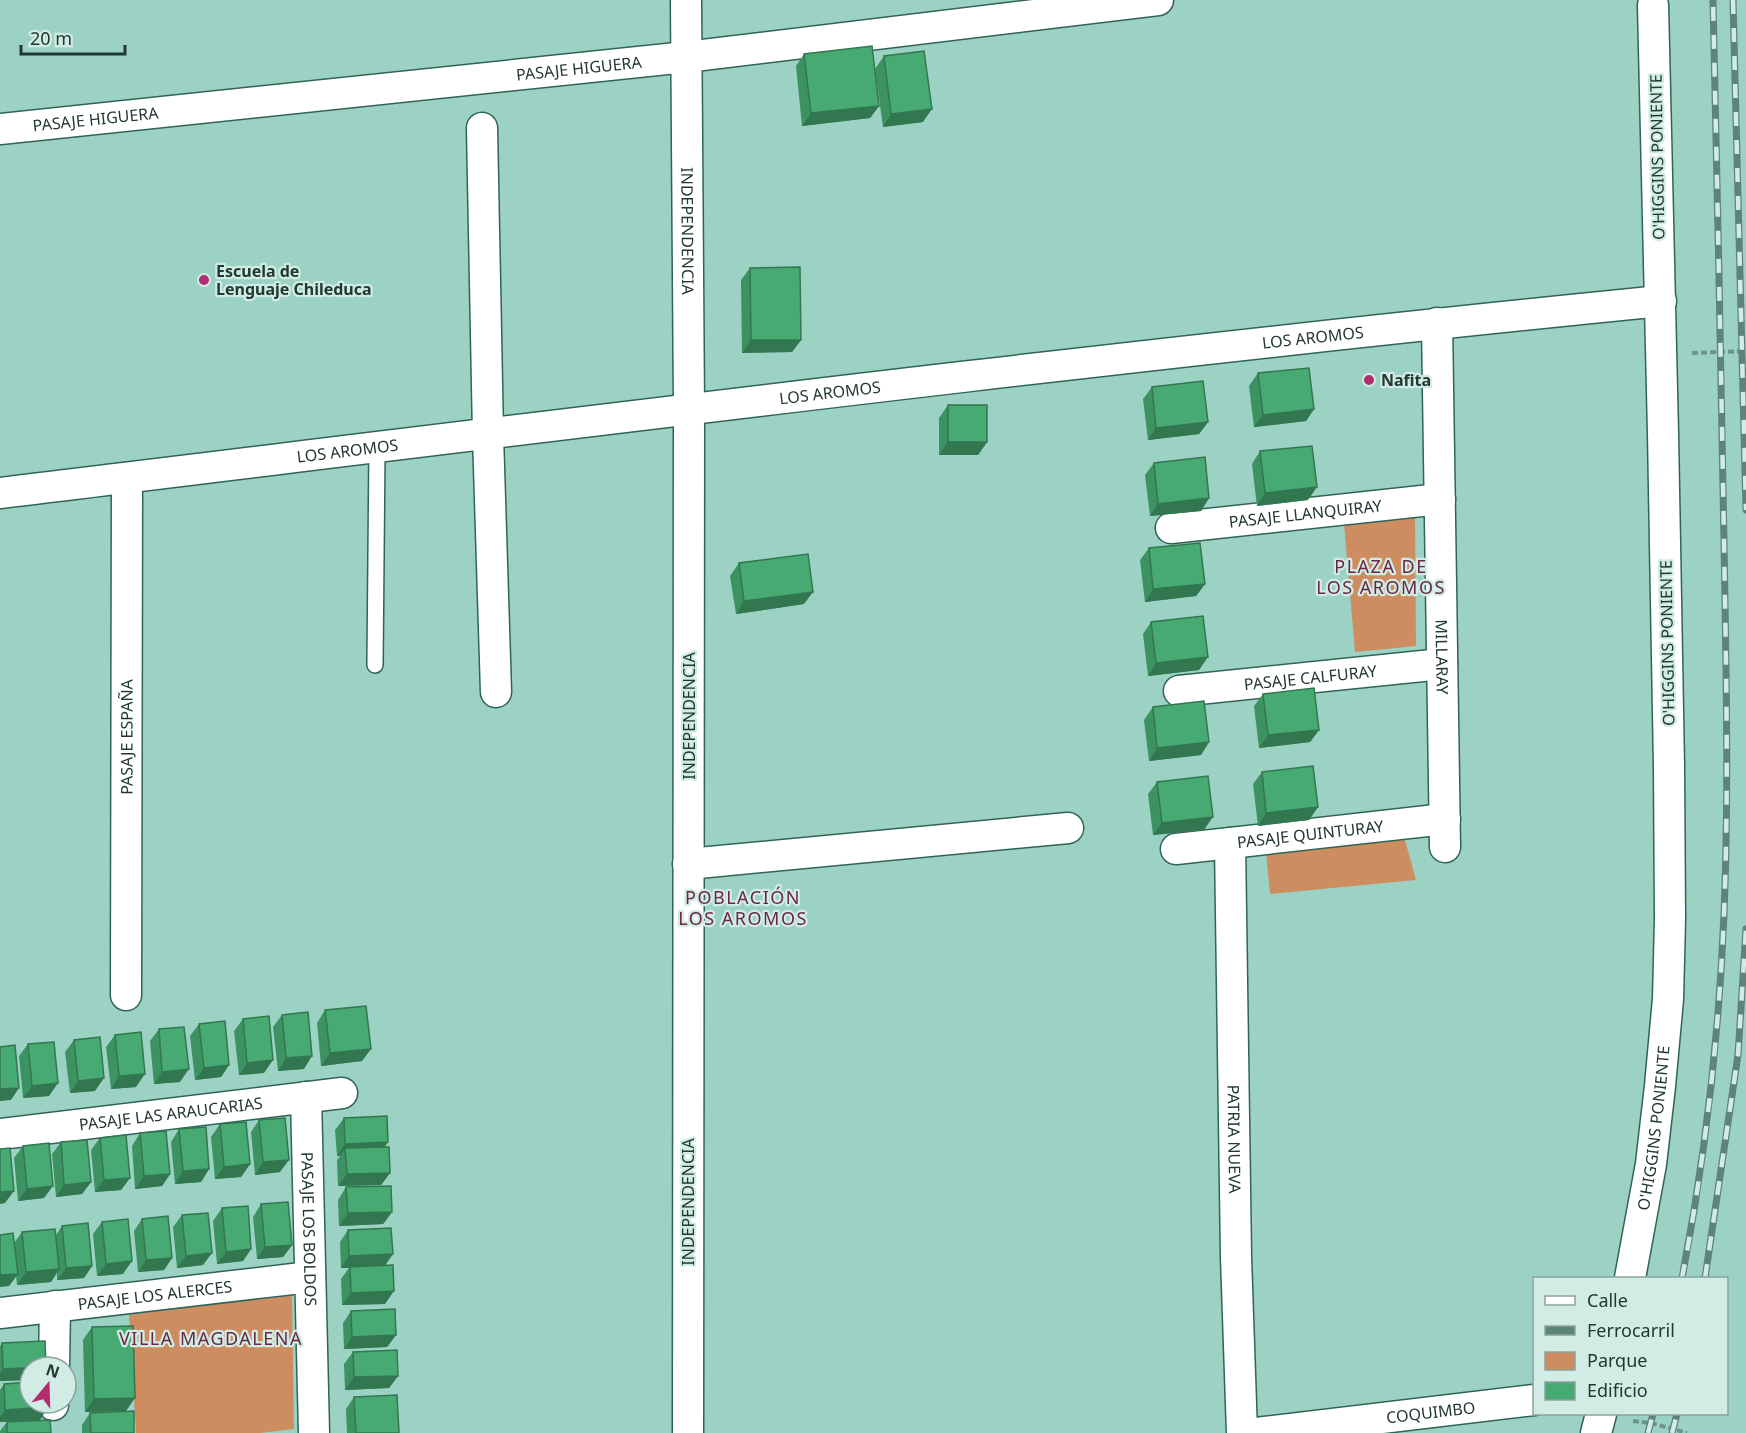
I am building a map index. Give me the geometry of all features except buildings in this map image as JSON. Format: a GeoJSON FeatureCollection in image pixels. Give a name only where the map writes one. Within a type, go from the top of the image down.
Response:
{"type":"FeatureCollection","features":[{"type":"Feature","properties":{"kind":"street","name":"INDEPENDENCIA"},"geometry":{"type":"LineString","coordinates":[[686,0],[689,411],[688,1433]]}},
{"type":"Feature","properties":{"kind":"street","name":"PASAJE HIGUERA"},"geometry":{"type":"LineString","coordinates":[[0,129],[686,57],[1158,0]]}},
{"type":"Feature","properties":{"kind":"street","name":"O'HIGGINS PONIENTE"},"geometry":{"type":"LineString","coordinates":[[1630,1277],[1651,1164],[1668,999],[1669,767],[1653,5]]}},
{"type":"Feature","properties":{"kind":"street"},"geometry":{"type":"LineString","coordinates":[[482,128],[496,692]]}},
{"type":"Feature","properties":{"kind":"street","name":"LOS AROMOS"},"geometry":{"type":"LineString","coordinates":[[0,493],[1437,323],[1661,301]]}},
{"type":"Feature","properties":{"kind":"street","name":"MILLARAY"},"geometry":{"type":"LineString","coordinates":[[1437,323],[1445,833]]}},
{"type":"Feature","properties":{"kind":"street","name":"PASAJE ESPAÑA"},"geometry":{"type":"LineString","coordinates":[[126,995],[127,477]]}},
{"type":"Feature","properties":{"kind":"street","name":"PASAJE LLANQUIRAY"},"geometry":{"type":"LineString","coordinates":[[1171,528],[1440,499]]}},
{"type":"Feature","properties":{"kind":"street","name":"PASAJE CALFURAY"},"geometry":{"type":"LineString","coordinates":[[1179,692],[1442,664]]}},
{"type":"Feature","properties":{"kind":"street"},"geometry":{"type":"LineString","coordinates":[[688,864],[1068,828]]}},
{"type":"Feature","properties":{"kind":"street","name":"PASAJE QUINTURAY"},"geometry":{"type":"LineString","coordinates":[[1176,849],[1230,843],[1445,833]]}},
{"type":"Feature","properties":{"kind":"street","name":"PATRIA NUEVA"},"geometry":{"type":"LineString","coordinates":[[1230,843],[1236,1245],[1242,1433]]}},
{"type":"Feature","properties":{"kind":"street","name":"PASAJE LAS ARAUCARIAS"},"geometry":{"type":"LineString","coordinates":[[0,1134],[342,1093]]}},
{"type":"Feature","properties":{"kind":"street","name":"PASAJE LOS BOLDOS"},"geometry":{"type":"LineString","coordinates":[[306,1097],[314,1433]]}},
{"type":"Feature","properties":{"kind":"street","name":"PASAJE LOS ALERCES"},"geometry":{"type":"LineString","coordinates":[[0,1313],[310,1276]]}},
{"type":"Feature","properties":{"kind":"street"},"geometry":{"type":"LineString","coordinates":[[54,1355],[55,1306]]}},
{"type":"Feature","properties":{"kind":"street","name":"COQUIMBO"},"geometry":{"type":"LineString","coordinates":[[1256,1433],[1533,1400]]}},
{"type":"Feature","properties":{"kind":"lane"},"geometry":{"type":"LineString","coordinates":[[375,665],[377,448]]}},
{"type":"Feature","properties":{"kind":"path"},"geometry":{"type":"LineString","coordinates":[[1662,354],[1746,351]]}},
{"type":"Feature","properties":{"kind":"path"},"geometry":{"type":"LineString","coordinates":[[1599,1422],[1651,1423],[1687,1433]]}},
{"type":"Feature","properties":{"kind":"green space"},"geometry":{"type":"Polygon","coordinates":[[[1415,515],[1416,646],[1355,652],[1344,524],[1415,515]]]}},
{"type":"Feature","properties":{"kind":"green space"},"geometry":{"type":"Polygon","coordinates":[[[1405,840],[1416,880],[1270,894],[1266,852],[1405,840]]]}},
{"type":"Feature","properties":{"kind":"green space"},"geometry":{"type":"Polygon","coordinates":[[[292,1293],[294,1429],[260,1433],[136,1433],[129,1315],[292,1293]]]}},
{"type":"Feature","properties":{"kind":"railway"},"geometry":{"type":"LineString","coordinates":[[1682,1277],[1698,1188],[1710,1097],[1719,1006],[1726,867],[1726,634],[1713,0]]}},
{"type":"Feature","properties":{"kind":"railway"},"geometry":{"type":"LineString","coordinates":[[1733,0],[1746,510]]}},
{"type":"Feature","properties":{"kind":"railway"},"geometry":{"type":"LineString","coordinates":[[1705,1277],[1738,1055],[1746,929]]}},
{"type":"Feature","properties":{"kind":"railway"},"geometry":{"type":"LineString","coordinates":[[1648,1433],[1653,1415]]}},
{"type":"Feature","properties":{"kind":"railway"},"geometry":{"type":"LineString","coordinates":[[1672,1433],[1677,1415]]}},
{"type":"Feature","properties":{"kind":"place","name":"Escuela de Lenguaje Chileduca"},"geometry":{"type":"Point","coordinates":[204,280]}},
{"type":"Feature","properties":{"kind":"place","name":"Nafita"},"geometry":{"type":"Point","coordinates":[1369,380]}},
{"type":"Feature","properties":{"kind":"district","name":"PLAZA DE LOS AROMOS"},"geometry":{"type":"Point","coordinates":[1381,577]}},
{"type":"Feature","properties":{"kind":"district","name":"POBLACIÓN LOS AROMOS"},"geometry":{"type":"Point","coordinates":[743,908]}},
{"type":"Feature","properties":{"kind":"district","name":"VILLA MAGDALENA"},"geometry":{"type":"Point","coordinates":[211,1339]}}]}
